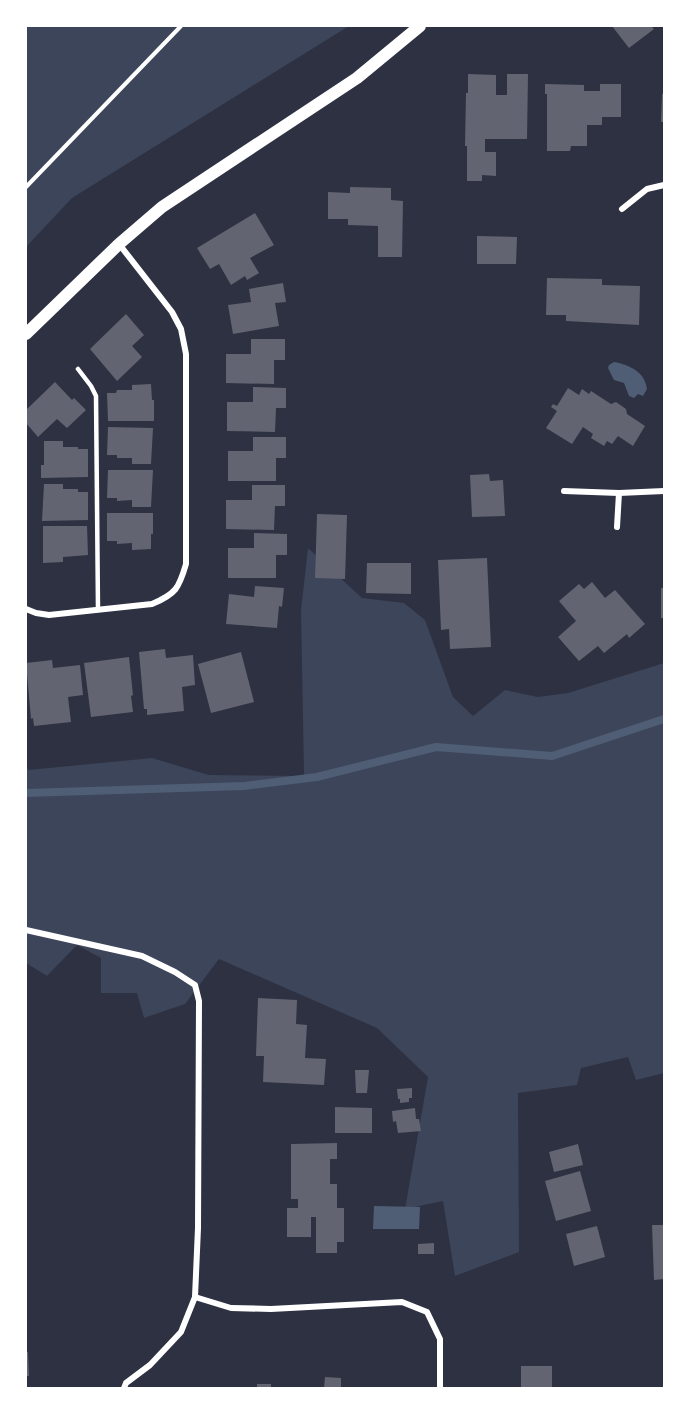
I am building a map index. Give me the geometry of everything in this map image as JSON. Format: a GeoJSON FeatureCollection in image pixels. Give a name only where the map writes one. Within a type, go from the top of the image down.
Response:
{"type":"FeatureCollection","features":[{"type":"Feature","properties":{"kind":"main road"},"geometry":{"type":"LineString","coordinates":[[26,334],[119,244],[171,201],[357,78],[420,26]]}},
{"type":"Feature","properties":{"kind":"street"},"geometry":{"type":"LineString","coordinates":[[622,209],[647,189],[664,185]]}},
{"type":"Feature","properties":{"kind":"street"},"geometry":{"type":"LineString","coordinates":[[26,609],[50,615],[152,604],[166,598],[181,584],[186,564],[186,354],[181,329],[172,312],[119,244]]}},
{"type":"Feature","properties":{"kind":"street"},"geometry":{"type":"LineString","coordinates":[[564,491],[619,493],[664,491]]}},
{"type":"Feature","properties":{"kind":"street"},"geometry":{"type":"LineString","coordinates":[[617,527],[619,493]]}},
{"type":"Feature","properties":{"kind":"street"},"geometry":{"type":"LineString","coordinates":[[26,930],[142,956],[175,972],[195,985],[199,1001],[198,1228],[195,1297],[181,1332],[150,1365],[126,1383],[124,1389]]}},
{"type":"Feature","properties":{"kind":"street"},"geometry":{"type":"LineString","coordinates":[[195,1297],[231,1308],[271,1309],[402,1302],[427,1312],[440,1339],[440,1389]]}},
{"type":"Feature","properties":{"kind":"lane"},"geometry":{"type":"LineString","coordinates":[[78,369],[96,396],[98,610]]}},
{"type":"Feature","properties":{"kind":"path"},"geometry":{"type":"LineString","coordinates":[[26,187],[181,26]]}},
{"type":"Feature","properties":{"kind":"shaded area"},"geometry":{"type":"Polygon","coordinates":[[[26,26],[349,26],[72,198],[26,247],[26,26]]]}},
{"type":"Feature","properties":{"kind":"shaded area"},"geometry":{"type":"Polygon","coordinates":[[[614,362],[631,367],[640,374],[647,389],[643,396],[638,394],[634,398],[629,396],[624,383],[614,380],[608,368],[614,362]]]}},
{"type":"Feature","properties":{"kind":"shaded area"},"geometry":{"type":"Polygon","coordinates":[[[308,548],[362,598],[404,603],[425,620],[453,697],[473,716],[505,690],[538,697],[568,693],[664,663],[664,1073],[636,1080],[628,1057],[581,1068],[577,1085],[518,1093],[519,1252],[455,1276],[443,1201],[405,1209],[428,1077],[377,1028],[219,959],[185,1004],[144,1018],[137,993],[101,993],[101,958],[77,945],[47,976],[26,963],[26,765],[28,770],[152,758],[209,775],[304,776],[301,610],[308,548]]]}},
{"type":"Feature","properties":{"kind":"shaded area"},"geometry":{"type":"Polygon","coordinates":[[[374,1206],[420,1207],[419,1229],[373,1229],[374,1206]]]}},
{"type":"Feature","properties":{"kind":"building"},"geometry":{"type":"Polygon","coordinates":[[[612,26],[651,26],[654,29],[629,48],[612,26]]]}},
{"type":"Feature","properties":{"kind":"building"},"geometry":{"type":"Polygon","coordinates":[[[468,74],[496,75],[496,95],[507,95],[507,74],[528,74],[527,139],[485,139],[485,152],[496,152],[496,176],[482,175],[482,181],[467,181],[467,146],[465,146],[468,74]]]}},
{"type":"Feature","properties":{"kind":"building"},"geometry":{"type":"Polygon","coordinates":[[[545,84],[584,85],[584,91],[600,91],[600,84],[621,84],[621,117],[602,117],[602,125],[587,125],[587,146],[571,146],[570,151],[547,151],[545,84]]]}},
{"type":"Feature","properties":{"kind":"building"},"geometry":{"type":"Polygon","coordinates":[[[662,94],[664,94],[664,122],[661,122],[662,94]]]}},
{"type":"Feature","properties":{"kind":"building"},"geometry":{"type":"Polygon","coordinates":[[[350,187],[391,188],[391,200],[403,201],[402,257],[378,257],[378,226],[348,225],[348,219],[328,219],[328,192],[350,193],[350,187]]]}},
{"type":"Feature","properties":{"kind":"building"},"geometry":{"type":"Polygon","coordinates":[[[255,213],[274,245],[250,258],[259,273],[247,280],[245,276],[231,285],[219,264],[210,269],[197,248],[255,213]]]}},
{"type":"Feature","properties":{"kind":"building"},"geometry":{"type":"Polygon","coordinates":[[[477,236],[517,237],[516,264],[477,264],[477,236]]]}},
{"type":"Feature","properties":{"kind":"building"},"geometry":{"type":"Polygon","coordinates":[[[547,278],[602,279],[602,285],[640,286],[639,325],[566,321],[566,315],[546,315],[547,278]]]}},
{"type":"Feature","properties":{"kind":"building"},"geometry":{"type":"Polygon","coordinates":[[[283,283],[286,302],[275,303],[279,326],[233,334],[228,305],[251,302],[249,289],[283,283]]]}},
{"type":"Feature","properties":{"kind":"building"},"geometry":{"type":"Polygon","coordinates":[[[126,314],[144,335],[132,346],[142,357],[117,381],[90,349],[126,314]]]}},
{"type":"Feature","properties":{"kind":"building"},"geometry":{"type":"Polygon","coordinates":[[[251,339],[285,339],[285,360],[274,360],[274,384],[226,383],[226,354],[251,354],[251,339]]]}},
{"type":"Feature","properties":{"kind":"building"},"geometry":{"type":"Polygon","coordinates":[[[55,382],[72,400],[74,398],[86,410],[67,428],[57,419],[38,437],[26,423],[26,410],[55,382]]]}},
{"type":"Feature","properties":{"kind":"building"},"geometry":{"type":"Polygon","coordinates":[[[151,384],[154,421],[108,421],[107,393],[132,390],[132,385],[151,384]]]}},
{"type":"Feature","properties":{"kind":"building"},"geometry":{"type":"Polygon","coordinates":[[[253,387],[286,388],[286,408],[276,408],[275,432],[227,431],[227,402],[253,402],[253,387]]]}},
{"type":"Feature","properties":{"kind":"building"},"geometry":{"type":"Polygon","coordinates":[[[568,388],[579,395],[582,389],[589,394],[591,391],[611,404],[616,402],[626,409],[627,414],[645,426],[633,446],[618,436],[612,444],[607,441],[604,446],[591,438],[593,434],[583,427],[572,444],[546,428],[557,411],[551,407],[553,404],[557,406],[568,388]]]}},
{"type":"Feature","properties":{"kind":"building"},"geometry":{"type":"Polygon","coordinates":[[[108,427],[153,428],[151,464],[132,464],[132,458],[107,455],[108,427]]]}},
{"type":"Feature","properties":{"kind":"building"},"geometry":{"type":"Polygon","coordinates":[[[253,437],[286,437],[286,458],[276,458],[276,481],[228,481],[228,451],[253,451],[253,437]]]}},
{"type":"Feature","properties":{"kind":"building"},"geometry":{"type":"Polygon","coordinates":[[[44,441],[63,441],[63,447],[88,449],[88,477],[41,478],[41,465],[44,465],[44,441]]]}},
{"type":"Feature","properties":{"kind":"building"},"geometry":{"type":"Polygon","coordinates":[[[108,470],[153,470],[151,507],[132,507],[132,500],[117,501],[117,498],[107,498],[108,470]]]}},
{"type":"Feature","properties":{"kind":"building"},"geometry":{"type":"Polygon","coordinates":[[[489,474],[490,481],[503,480],[505,516],[472,517],[470,475],[489,474]]]}},
{"type":"Feature","properties":{"kind":"building"},"geometry":{"type":"Polygon","coordinates":[[[44,484],[63,484],[63,489],[88,492],[88,520],[42,521],[44,484]]]}},
{"type":"Feature","properties":{"kind":"building"},"geometry":{"type":"Polygon","coordinates":[[[252,485],[285,485],[285,506],[275,506],[274,530],[226,529],[226,500],[252,500],[252,485]]]}},
{"type":"Feature","properties":{"kind":"building"},"geometry":{"type":"Polygon","coordinates":[[[107,513],[153,513],[151,549],[132,550],[132,543],[117,544],[117,541],[107,541],[107,513]]]}},
{"type":"Feature","properties":{"kind":"building"},"geometry":{"type":"Polygon","coordinates":[[[317,514],[347,515],[345,579],[315,578],[317,514]]]}},
{"type":"Feature","properties":{"kind":"building"},"geometry":{"type":"Polygon","coordinates":[[[43,526],[87,526],[88,555],[63,557],[63,562],[43,563],[43,526]]]}},
{"type":"Feature","properties":{"kind":"building"},"geometry":{"type":"Polygon","coordinates":[[[254,533],[287,534],[287,555],[276,555],[276,578],[228,578],[228,548],[254,548],[254,533]]]}},
{"type":"Feature","properties":{"kind":"building"},"geometry":{"type":"Polygon","coordinates":[[[487,558],[491,647],[450,649],[449,629],[441,630],[438,560],[487,558]]]}},
{"type":"Feature","properties":{"kind":"building"},"geometry":{"type":"Polygon","coordinates":[[[367,563],[411,563],[411,594],[366,593],[367,563]]]}},
{"type":"Feature","properties":{"kind":"building"},"geometry":{"type":"Polygon","coordinates":[[[592,582],[605,598],[615,590],[645,624],[629,638],[627,634],[604,653],[598,646],[579,661],[558,637],[576,621],[559,601],[579,584],[584,589],[592,582]]]}},
{"type":"Feature","properties":{"kind":"building"},"geometry":{"type":"Polygon","coordinates":[[[255,586],[284,588],[282,607],[279,606],[277,628],[226,624],[229,594],[254,597],[255,586]]]}},
{"type":"Feature","properties":{"kind":"building"},"geometry":{"type":"Polygon","coordinates":[[[661,588],[664,588],[664,618],[661,618],[661,588]]]}},
{"type":"Feature","properties":{"kind":"building"},"geometry":{"type":"Polygon","coordinates":[[[165,649],[166,658],[193,655],[195,685],[182,687],[184,711],[147,715],[147,709],[144,709],[139,652],[165,649]]]}},
{"type":"Feature","properties":{"kind":"building"},"geometry":{"type":"Polygon","coordinates":[[[241,652],[254,702],[211,713],[198,664],[241,652]]]}},
{"type":"Feature","properties":{"kind":"building"},"geometry":{"type":"Polygon","coordinates":[[[129,657],[133,712],[91,717],[84,663],[129,657]]]}},
{"type":"Feature","properties":{"kind":"building"},"geometry":{"type":"Polygon","coordinates":[[[52,660],[53,668],[80,665],[83,695],[68,697],[71,722],[34,726],[33,718],[31,719],[26,663],[52,660]]]}},
{"type":"Feature","properties":{"kind":"building"},"geometry":{"type":"Polygon","coordinates":[[[258,998],[297,1000],[296,1024],[307,1025],[305,1058],[326,1059],[324,1085],[263,1082],[264,1056],[256,1056],[258,998]]]}},
{"type":"Feature","properties":{"kind":"building"},"geometry":{"type":"Polygon","coordinates":[[[355,1070],[369,1070],[367,1093],[356,1093],[355,1070]]]}},
{"type":"Feature","properties":{"kind":"building"},"geometry":{"type":"Polygon","coordinates":[[[412,1088],[412,1098],[409,1098],[409,1102],[400,1103],[397,1089],[412,1088]]]}},
{"type":"Feature","properties":{"kind":"building"},"geometry":{"type":"Polygon","coordinates":[[[335,1107],[372,1108],[372,1133],[335,1133],[335,1107]]]}},
{"type":"Feature","properties":{"kind":"building"},"geometry":{"type":"Polygon","coordinates":[[[415,1108],[416,1119],[419,1119],[421,1131],[398,1133],[396,1121],[393,1122],[392,1111],[415,1108]]]}},
{"type":"Feature","properties":{"kind":"building"},"geometry":{"type":"Polygon","coordinates":[[[337,1143],[337,1159],[330,1159],[330,1184],[337,1184],[337,1208],[344,1208],[344,1242],[337,1242],[337,1253],[316,1253],[316,1217],[311,1217],[311,1237],[287,1237],[287,1208],[298,1208],[298,1199],[291,1199],[291,1144],[337,1143]]]}},
{"type":"Feature","properties":{"kind":"building"},"geometry":{"type":"Polygon","coordinates":[[[578,1144],[583,1165],[554,1172],[549,1152],[578,1144]]]}},
{"type":"Feature","properties":{"kind":"building"},"geometry":{"type":"Polygon","coordinates":[[[580,1171],[591,1211],[556,1221],[545,1181],[580,1171]]]}},
{"type":"Feature","properties":{"kind":"building"},"geometry":{"type":"Polygon","coordinates":[[[652,1225],[664,1225],[664,1279],[654,1280],[652,1225]]]}},
{"type":"Feature","properties":{"kind":"building"},"geometry":{"type":"Polygon","coordinates":[[[597,1226],[605,1257],[574,1266],[566,1234],[597,1226]]]}},
{"type":"Feature","properties":{"kind":"building"},"geometry":{"type":"Polygon","coordinates":[[[434,1243],[434,1254],[418,1254],[418,1244],[434,1243]]]}},
{"type":"Feature","properties":{"kind":"building"},"geometry":{"type":"Polygon","coordinates":[[[26,1352],[28,1352],[29,1376],[26,1376],[26,1352]]]}},
{"type":"Feature","properties":{"kind":"building"},"geometry":{"type":"Polygon","coordinates":[[[521,1366],[552,1366],[552,1388],[521,1388],[521,1366]]]}},
{"type":"Feature","properties":{"kind":"building"},"geometry":{"type":"Polygon","coordinates":[[[325,1377],[341,1378],[341,1388],[324,1388],[325,1377]]]}},
{"type":"Feature","properties":{"kind":"building"},"geometry":{"type":"Polygon","coordinates":[[[257,1384],[271,1384],[271,1388],[257,1388],[257,1384]]]}},
{"type":"Feature","properties":{"kind":"waterway"},"geometry":{"type":"LineString","coordinates":[[26,793],[244,786],[317,777],[436,747],[552,756],[664,719]]}}]}
